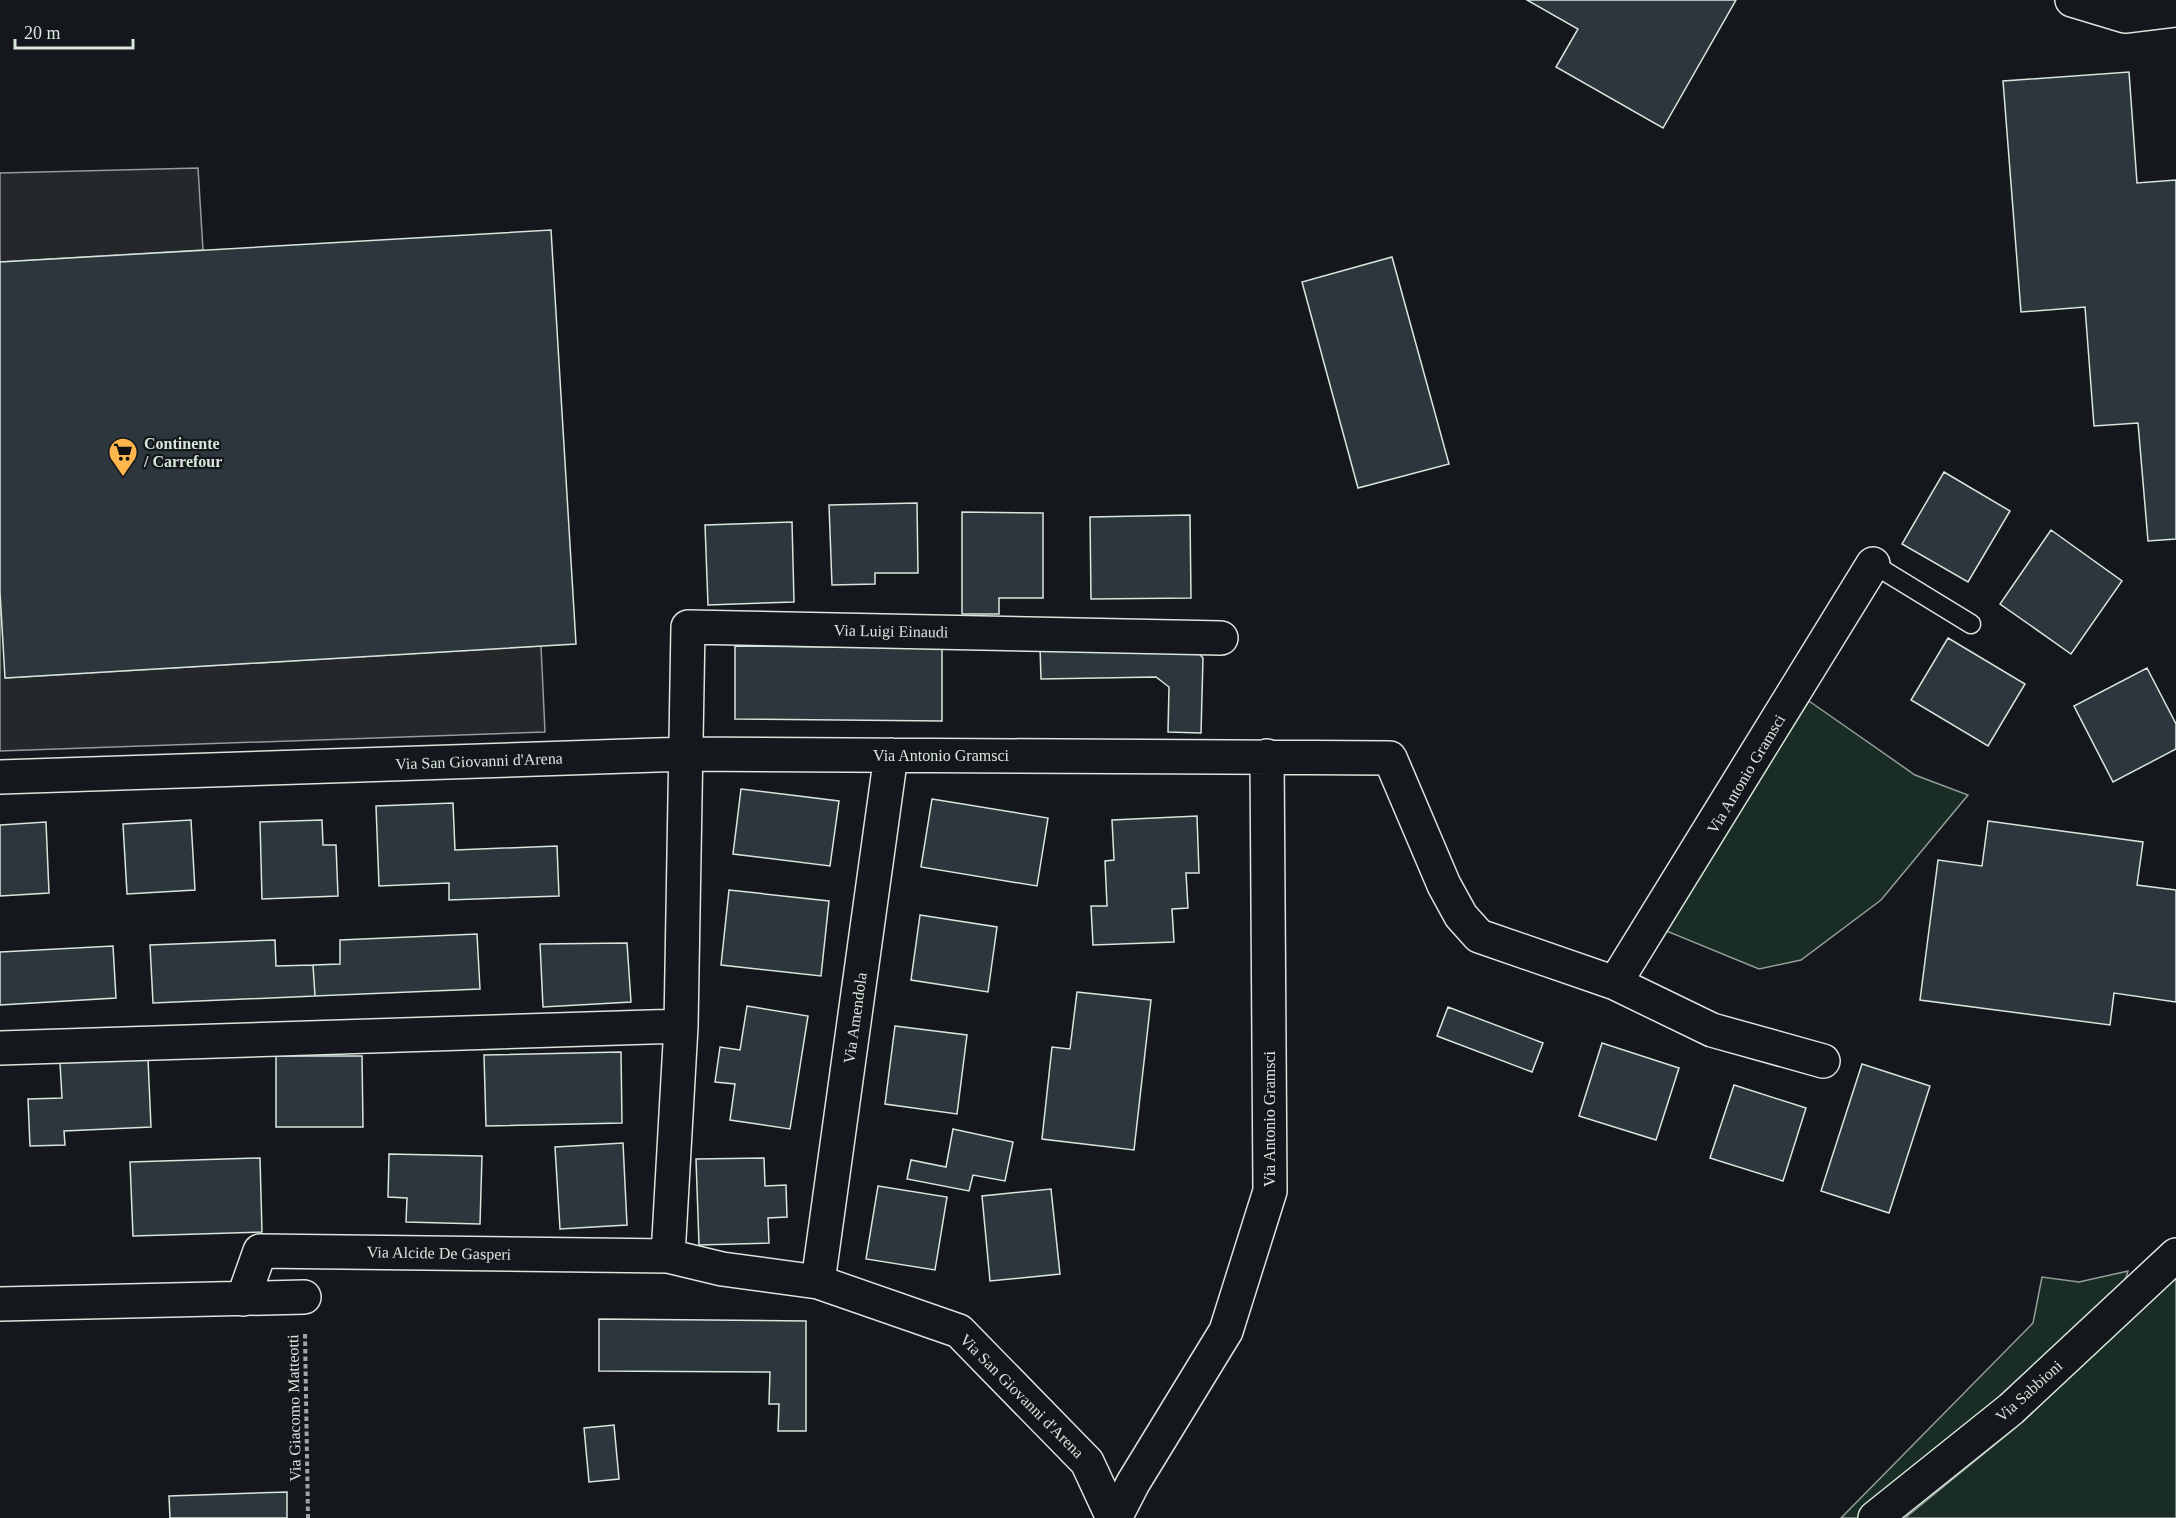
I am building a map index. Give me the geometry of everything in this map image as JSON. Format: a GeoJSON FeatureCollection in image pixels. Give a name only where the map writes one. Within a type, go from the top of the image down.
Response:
{"type":"FeatureCollection","features":[{"type":"Feature","properties":{"kind":"street"},"geometry":{"type":"LineString","coordinates":[[2072,0],[2125,16],[2176,10]]}},
{"type":"Feature","properties":{"kind":"street","name":"Via Antonio Gramsci"},"geometry":{"type":"LineString","coordinates":[[1616,983],[1873,564]]}},
{"type":"Feature","properties":{"kind":"street","name":"Via Luigi Einaudi"},"geometry":{"type":"LineString","coordinates":[[686,754],[688,627],[1221,638]]}},
{"type":"Feature","properties":{"kind":"street"},"geometry":{"type":"LineString","coordinates":[[668,1256],[681,1026],[686,754]]}},
{"type":"Feature","properties":{"kind":"street","name":"Via Antonio Gramsci"},"geometry":{"type":"LineString","coordinates":[[686,754],[1390,758],[1444,885],[1461,916],[1479,936],[1616,983],[1712,1030],[1823,1061]]}},
{"type":"Feature","properties":{"kind":"street","name":"Via San Giovanni d'Arena"},"geometry":{"type":"LineString","coordinates":[[0,777],[686,754]]}},
{"type":"Feature","properties":{"kind":"street","name":"Via Amendola"},"geometry":{"type":"LineString","coordinates":[[818,1282],[891,755]]}},
{"type":"Feature","properties":{"kind":"street","name":"Via Antonio Gramsci"},"geometry":{"type":"LineString","coordinates":[[1114,1518],[1226,1331],[1270,1191],[1268,756]]}},
{"type":"Feature","properties":{"kind":"street"},"geometry":{"type":"LineString","coordinates":[[0,1048],[681,1026]]}},
{"type":"Feature","properties":{"kind":"street","name":"Via Alcide De Gasperi"},"geometry":{"type":"LineString","coordinates":[[243,1299],[260,1251],[668,1256]]}},
{"type":"Feature","properties":{"kind":"street","name":"Via San Giovanni d'Arena"},"geometry":{"type":"LineString","coordinates":[[668,1256],[722,1269],[818,1282],[959,1331],[1087,1462],[1114,1518]]}},
{"type":"Feature","properties":{"kind":"street","name":"Via Sabbioni"},"geometry":{"type":"LineString","coordinates":[[1875,1518],[2011,1408],[2176,1256]]}},
{"type":"Feature","properties":{"kind":"street"},"geometry":{"type":"LineString","coordinates":[[0,1304],[304,1297]]}},
{"type":"Feature","properties":{"kind":"lane"},"geometry":{"type":"LineString","coordinates":[[1873,564],[1971,624]]}},
{"type":"Feature","properties":{"kind":"path","name":"Via Giacomo Matteotti"},"geometry":{"type":"LineString","coordinates":[[304,1297],[308,1518]]}},
{"type":"Feature","properties":{"kind":"green space"},"geometry":{"type":"Polygon","coordinates":[[[1809,701],[1915,775],[1968,795],[1881,900],[1801,960],[1759,969],[1664,930],[1809,701]]]}},
{"type":"Feature","properties":{"kind":"green space"},"geometry":{"type":"Polygon","coordinates":[[[2128,1271],[2123,1288],[2006,1398],[1860,1518],[1841,1518],[2033,1323],[2042,1277],[2079,1282],[2128,1271]]]}},
{"type":"Feature","properties":{"kind":"green space"},"geometry":{"type":"Polygon","coordinates":[[[2176,1278],[2176,1518],[1905,1518],[2014,1429],[2176,1278]]]}},
{"type":"Feature","properties":{"kind":"shaded area"},"geometry":{"type":"Polygon","coordinates":[[[198,168],[203,250],[0,262],[0,173],[198,168]]]}},
{"type":"Feature","properties":{"kind":"shaded area"},"geometry":{"type":"Polygon","coordinates":[[[0,592],[6,678],[541,646],[545,732],[0,751],[0,592]]]}},
{"type":"Feature","properties":{"kind":"building"},"geometry":{"type":"Polygon","coordinates":[[[1527,0],[1736,0],[1663,128],[1556,67],[1578,29],[1527,0]]]}},
{"type":"Feature","properties":{"kind":"building"},"geometry":{"type":"Polygon","coordinates":[[[2129,72],[2137,183],[2176,180],[2176,539],[2148,541],[2138,423],[2094,426],[2085,307],[2021,312],[2003,81],[2129,72]]]}},
{"type":"Feature","properties":{"kind":"building"},"geometry":{"type":"Polygon","coordinates":[[[551,230],[576,644],[5,678],[0,592],[0,262],[551,230]]]}},
{"type":"Feature","properties":{"kind":"building"},"geometry":{"type":"Polygon","coordinates":[[[1392,257],[1449,464],[1358,488],[1302,282],[1392,257]]]}},
{"type":"Feature","properties":{"kind":"building"},"geometry":{"type":"Polygon","coordinates":[[[1944,472],[2010,511],[1968,582],[1902,544],[1944,472]]]}},
{"type":"Feature","properties":{"kind":"building"},"geometry":{"type":"Polygon","coordinates":[[[917,503],[918,573],[875,573],[875,584],[832,585],[829,505],[917,503]]]}},
{"type":"Feature","properties":{"kind":"building"},"geometry":{"type":"Polygon","coordinates":[[[962,512],[1043,513],[1043,598],[999,598],[999,614],[962,614],[962,512]]]}},
{"type":"Feature","properties":{"kind":"building"},"geometry":{"type":"Polygon","coordinates":[[[1190,515],[1191,598],[1091,599],[1090,517],[1190,515]]]}},
{"type":"Feature","properties":{"kind":"building"},"geometry":{"type":"Polygon","coordinates":[[[792,522],[794,602],[708,605],[705,525],[792,522]]]}},
{"type":"Feature","properties":{"kind":"building"},"geometry":{"type":"Polygon","coordinates":[[[2051,530],[2122,581],[2071,654],[2000,604],[2051,530]]]}},
{"type":"Feature","properties":{"kind":"building"},"geometry":{"type":"Polygon","coordinates":[[[1948,638],[2025,684],[1988,746],[1911,700],[1948,638]]]}},
{"type":"Feature","properties":{"kind":"building"},"geometry":{"type":"Polygon","coordinates":[[[1189,643],[1203,658],[1201,733],[1168,732],[1169,687],[1156,677],[1041,679],[1040,647],[1189,643]]]}},
{"type":"Feature","properties":{"kind":"building"},"geometry":{"type":"Polygon","coordinates":[[[735,646],[942,648],[942,721],[735,719],[735,646]]]}},
{"type":"Feature","properties":{"kind":"building"},"geometry":{"type":"Polygon","coordinates":[[[2147,668],[2176,724],[2176,749],[2113,782],[2074,706],[2147,668]]]}},
{"type":"Feature","properties":{"kind":"building"},"geometry":{"type":"Polygon","coordinates":[[[741,789],[839,801],[830,866],[733,854],[741,789]]]}},
{"type":"Feature","properties":{"kind":"building"},"geometry":{"type":"Polygon","coordinates":[[[932,799],[1048,818],[1037,886],[921,867],[932,799]]]}},
{"type":"Feature","properties":{"kind":"building"},"geometry":{"type":"Polygon","coordinates":[[[453,803],[455,850],[557,846],[559,896],[449,900],[449,883],[379,886],[376,806],[453,803]]]}},
{"type":"Feature","properties":{"kind":"building"},"geometry":{"type":"Polygon","coordinates":[[[1197,816],[1199,873],[1186,873],[1188,908],[1172,909],[1174,942],[1093,945],[1091,906],[1107,906],[1105,861],[1114,860],[1112,820],[1197,816]]]}},
{"type":"Feature","properties":{"kind":"building"},"geometry":{"type":"Polygon","coordinates":[[[191,820],[195,890],[127,894],[123,824],[191,820]]]}},
{"type":"Feature","properties":{"kind":"building"},"geometry":{"type":"Polygon","coordinates":[[[322,820],[323,845],[336,845],[338,896],[262,899],[260,822],[322,820]]]}},
{"type":"Feature","properties":{"kind":"building"},"geometry":{"type":"Polygon","coordinates":[[[1988,821],[2143,842],[2137,885],[2176,890],[2176,1002],[2114,993],[2110,1025],[1920,1000],[1938,860],[1982,866],[1988,821]]]}},
{"type":"Feature","properties":{"kind":"building"},"geometry":{"type":"Polygon","coordinates":[[[46,822],[49,893],[0,896],[0,825],[46,822]]]}},
{"type":"Feature","properties":{"kind":"building"},"geometry":{"type":"Polygon","coordinates":[[[729,890],[829,901],[821,976],[721,965],[729,890]]]}},
{"type":"Feature","properties":{"kind":"building"},"geometry":{"type":"Polygon","coordinates":[[[920,915],[997,927],[988,992],[911,980],[920,915]]]}},
{"type":"Feature","properties":{"kind":"building"},"geometry":{"type":"Polygon","coordinates":[[[477,934],[480,989],[315,996],[313,965],[340,964],[340,940],[477,934]]]}},
{"type":"Feature","properties":{"kind":"building"},"geometry":{"type":"Polygon","coordinates":[[[275,940],[276,966],[313,965],[315,996],[153,1003],[150,945],[275,940]]]}},
{"type":"Feature","properties":{"kind":"building"},"geometry":{"type":"Polygon","coordinates":[[[627,943],[631,1002],[543,1007],[540,944],[627,943]]]}},
{"type":"Feature","properties":{"kind":"building"},"geometry":{"type":"Polygon","coordinates":[[[113,946],[116,998],[0,1005],[0,952],[113,946]]]}},
{"type":"Feature","properties":{"kind":"building"},"geometry":{"type":"Polygon","coordinates":[[[1077,992],[1151,1000],[1134,1150],[1042,1139],[1052,1047],[1070,1049],[1077,992]]]}},
{"type":"Feature","properties":{"kind":"building"},"geometry":{"type":"Polygon","coordinates":[[[747,1006],[808,1016],[790,1129],[730,1120],[735,1084],[715,1082],[720,1047],[740,1050],[747,1006]]]}},
{"type":"Feature","properties":{"kind":"building"},"geometry":{"type":"Polygon","coordinates":[[[1448,1007],[1543,1043],[1532,1072],[1437,1036],[1448,1007]]]}},
{"type":"Feature","properties":{"kind":"building"},"geometry":{"type":"Polygon","coordinates":[[[895,1026],[967,1035],[957,1114],[885,1104],[895,1026]]]}},
{"type":"Feature","properties":{"kind":"building"},"geometry":{"type":"Polygon","coordinates":[[[1602,1043],[1679,1068],[1656,1140],[1579,1116],[1602,1043]]]}},
{"type":"Feature","properties":{"kind":"building"},"geometry":{"type":"Polygon","coordinates":[[[621,1052],[622,1123],[486,1126],[484,1055],[621,1052]]]}},
{"type":"Feature","properties":{"kind":"building"},"geometry":{"type":"Polygon","coordinates":[[[276,1056],[362,1056],[363,1127],[276,1127],[276,1056]]]}},
{"type":"Feature","properties":{"kind":"building"},"geometry":{"type":"Polygon","coordinates":[[[148,1059],[151,1127],[64,1131],[65,1145],[30,1146],[28,1099],[62,1098],[60,1063],[148,1059]]]}},
{"type":"Feature","properties":{"kind":"building"},"geometry":{"type":"Polygon","coordinates":[[[1862,1064],[1930,1086],[1889,1213],[1821,1191],[1862,1064]]]}},
{"type":"Feature","properties":{"kind":"building"},"geometry":{"type":"Polygon","coordinates":[[[1734,1085],[1806,1108],[1783,1181],[1710,1158],[1734,1085]]]}},
{"type":"Feature","properties":{"kind":"building"},"geometry":{"type":"Polygon","coordinates":[[[953,1129],[1013,1142],[1005,1181],[973,1175],[969,1191],[907,1179],[911,1160],[946,1167],[953,1129]]]}},
{"type":"Feature","properties":{"kind":"building"},"geometry":{"type":"Polygon","coordinates":[[[623,1143],[627,1225],[560,1229],[555,1147],[623,1143]]]}},
{"type":"Feature","properties":{"kind":"building"},"geometry":{"type":"Polygon","coordinates":[[[389,1154],[482,1156],[480,1224],[406,1222],[407,1198],[388,1197],[389,1154]]]}},
{"type":"Feature","properties":{"kind":"building"},"geometry":{"type":"Polygon","coordinates":[[[260,1158],[262,1232],[133,1236],[130,1162],[260,1158]]]}},
{"type":"Feature","properties":{"kind":"building"},"geometry":{"type":"Polygon","coordinates":[[[764,1158],[765,1186],[786,1185],[787,1217],[768,1218],[769,1243],[699,1245],[696,1159],[764,1158]]]}},
{"type":"Feature","properties":{"kind":"building"},"geometry":{"type":"Polygon","coordinates":[[[878,1186],[947,1197],[935,1270],[866,1259],[878,1186]]]}},
{"type":"Feature","properties":{"kind":"building"},"geometry":{"type":"Polygon","coordinates":[[[1051,1189],[1060,1274],[990,1281],[982,1196],[1051,1189]]]}},
{"type":"Feature","properties":{"kind":"building"},"geometry":{"type":"Polygon","coordinates":[[[599,1319],[806,1321],[806,1431],[778,1431],[779,1404],[769,1404],[770,1372],[599,1371],[599,1319]]]}},
{"type":"Feature","properties":{"kind":"building"},"geometry":{"type":"Polygon","coordinates":[[[614,1425],[619,1479],[589,1482],[584,1428],[614,1425]]]}},
{"type":"Feature","properties":{"kind":"building"},"geometry":{"type":"Polygon","coordinates":[[[287,1492],[287,1518],[170,1518],[169,1496],[287,1492]]]}},
{"type":"Feature","properties":{"kind":"place","name":"Continente / Carrefour"},"geometry":{"type":"Point","coordinates":[123,478]}}]}
